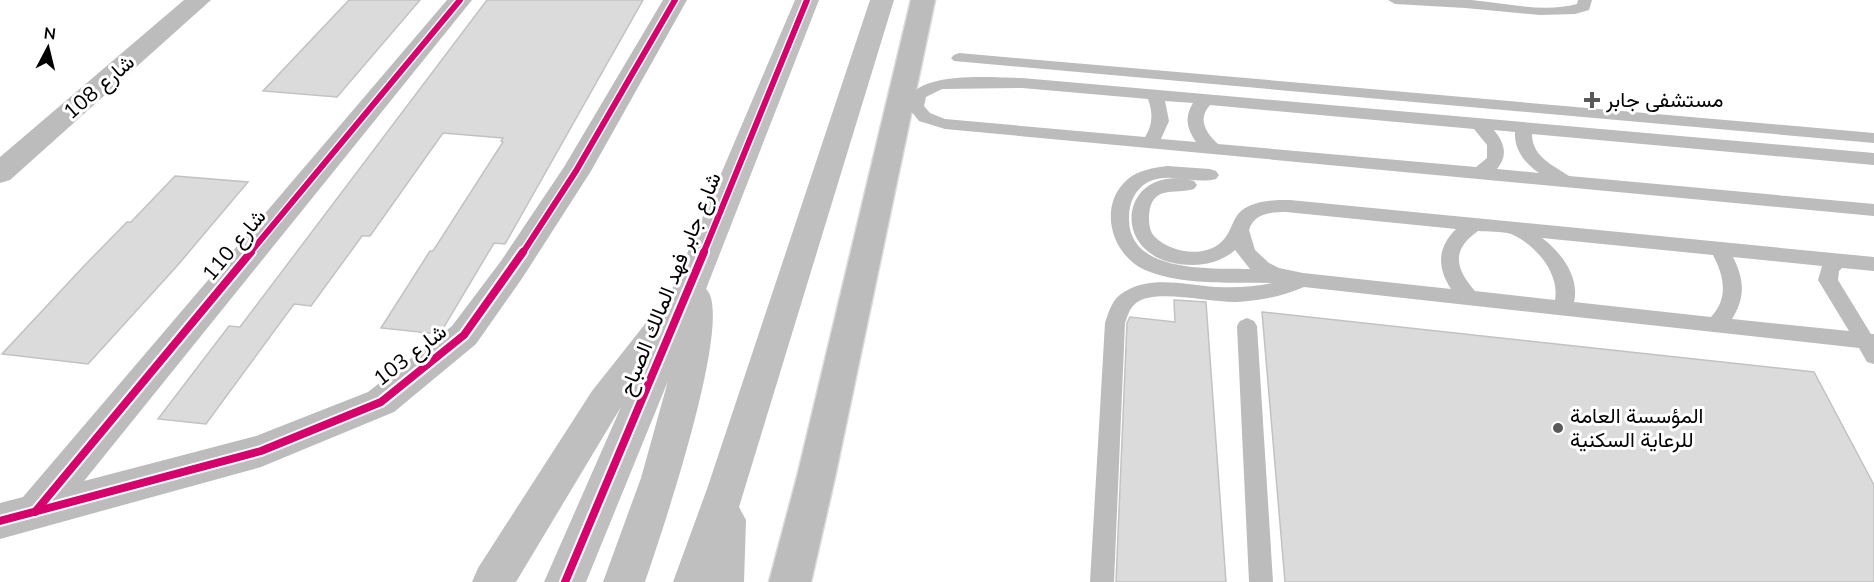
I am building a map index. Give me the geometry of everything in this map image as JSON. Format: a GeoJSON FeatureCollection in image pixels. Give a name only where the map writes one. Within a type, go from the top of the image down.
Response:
{"type":"FeatureCollection","features":[{"type":"Feature","properties":{"kind":"main road","name":"شارع 108"},"geometry":{"type":"LineString","coordinates":[[4,167],[199,0]]}},
{"type":"Feature","properties":{"kind":"main road","name":"شارع 110"},"geometry":{"type":"LineString","coordinates":[[18,516],[460,0]]}},
{"type":"Feature","properties":{"kind":"main road","name":"شارع 103"},"geometry":{"type":"LineString","coordinates":[[18,516],[261,452],[381,402],[464,335],[512,269],[576,171],[675,0]]}},
{"type":"Feature","properties":{"kind":"main road"},"geometry":{"type":"LineString","coordinates":[[790,582],[830,419],[923,0]]}},
{"type":"Feature","properties":{"kind":"street","name":"شارع جابر فهد المالك الصباح"},"geometry":{"type":"LineString","coordinates":[[565,582],[807,0]]}},
{"type":"Feature","properties":{"kind":"street"},"geometry":{"type":"LineString","coordinates":[[694,582],[726,489],[882,0]]}},
{"type":"Feature","properties":{"kind":"street"},"geometry":{"type":"LineString","coordinates":[[492,582],[605,401],[691,282]]}},
{"type":"Feature","properties":{"kind":"street"},"geometry":{"type":"LineString","coordinates":[[624,582],[665,465],[680,408],[694,321],[691,282]]}},
{"type":"Feature","properties":{"kind":"street"},"geometry":{"type":"LineString","coordinates":[[723,582],[726,489]]}},
{"type":"Feature","properties":{"kind":"lane"},"geometry":{"type":"LineString","coordinates":[[1395,0],[1507,4],[1572,11],[1584,7],[1585,0]]}},
{"type":"Feature","properties":{"kind":"lane"},"geometry":{"type":"LineString","coordinates":[[1450,0],[1465,4]]}},
{"type":"Feature","properties":{"kind":"lane"},"geometry":{"type":"LineString","coordinates":[[959,58],[1874,138]]}},
{"type":"Feature","properties":{"kind":"lane"},"geometry":{"type":"LineString","coordinates":[[1874,159],[998,82],[940,84],[928,87],[919,93],[914,101],[915,109],[932,122],[1874,210]]}},
{"type":"Feature","properties":{"kind":"lane"},"geometry":{"type":"LineString","coordinates":[[1149,143],[1155,136],[1161,120],[1161,112],[1155,96]]}},
{"type":"Feature","properties":{"kind":"lane"},"geometry":{"type":"LineString","coordinates":[[1205,100],[1194,115],[1194,123],[1197,132],[1213,149]]}},
{"type":"Feature","properties":{"kind":"lane"},"geometry":{"type":"LineString","coordinates":[[1477,174],[1488,169],[1495,162],[1498,153],[1496,144],[1480,125]]}},
{"type":"Feature","properties":{"kind":"lane"},"geometry":{"type":"LineString","coordinates":[[1524,129],[1522,137],[1530,156],[1553,174],[1568,182]]}},
{"type":"Feature","properties":{"kind":"lane"},"geometry":{"type":"LineString","coordinates":[[1871,346],[1293,278],[1164,269],[1143,260],[1129,247],[1122,233],[1121,205],[1123,197],[1132,184],[1159,172],[1210,181],[1156,188],[1149,193],[1142,204],[1140,226],[1143,235],[1162,251],[1190,258],[1205,258],[1228,248],[1235,240],[1243,219],[1255,211],[1271,206],[1874,264]]}},
{"type":"Feature","properties":{"kind":"lane"},"geometry":{"type":"LineString","coordinates":[[1470,299],[1454,279],[1449,260],[1452,242],[1475,224]]}},
{"type":"Feature","properties":{"kind":"lane"},"geometry":{"type":"LineString","coordinates":[[1513,228],[1537,243],[1562,271],[1567,291],[1563,309]]}},
{"type":"Feature","properties":{"kind":"lane"},"geometry":{"type":"LineString","coordinates":[[1238,231],[1240,244],[1249,258],[1264,269],[1293,278]]}},
{"type":"Feature","properties":{"kind":"lane"},"geometry":{"type":"LineString","coordinates":[[1714,326],[1725,316],[1732,304],[1734,289],[1729,266],[1719,249]]}},
{"type":"Feature","properties":{"kind":"lane"},"geometry":{"type":"LineString","coordinates":[[1838,261],[1831,266],[1828,280],[1871,346]]}},
{"type":"Feature","properties":{"kind":"lane"},"geometry":{"type":"LineString","coordinates":[[1102,582],[1116,313],[1120,304],[1129,297],[1151,290],[1211,295],[1249,295],[1266,292],[1293,278]]}},
{"type":"Feature","properties":{"kind":"lane"},"geometry":{"type":"LineString","coordinates":[[1247,326],[1261,582]]}},
{"type":"Feature","properties":{"kind":"building"},"geometry":{"type":"Polygon","coordinates":[[[349,0],[420,0],[337,97],[263,91],[349,0]]]}},
{"type":"Feature","properties":{"kind":"building"},"geometry":{"type":"Polygon","coordinates":[[[487,0],[643,0],[505,244],[494,243],[441,332],[438,334],[381,328],[503,142],[501,141],[503,138],[443,133],[370,236],[362,236],[311,306],[294,304],[206,424],[158,419],[229,326],[240,327],[487,0]]]}},
{"type":"Feature","properties":{"kind":"building"},"geometry":{"type":"Polygon","coordinates":[[[175,176],[248,182],[177,266],[88,364],[2,354],[83,267],[175,176]]]}},
{"type":"Feature","properties":{"kind":"building"},"geometry":{"type":"Polygon","coordinates":[[[1174,300],[1206,302],[1226,582],[1116,582],[1127,323],[1130,317],[1175,322],[1174,300]]]}},
{"type":"Feature","properties":{"kind":"building","name":"المؤسسة العامة للرعاية السكنية"},"geometry":{"type":"Polygon","coordinates":[[[1262,312],[1814,372],[1874,485],[1874,582],[1285,582],[1262,312]]]}},
{"type":"Feature","properties":{"kind":"cycle path"},"geometry":{"type":"LineString","coordinates":[[35,512],[460,0]]}},
{"type":"Feature","properties":{"kind":"cycle path"},"geometry":{"type":"LineString","coordinates":[[0,521],[261,451],[381,402],[464,335],[512,269],[576,171],[675,0]]}},
{"type":"Feature","properties":{"kind":"cycle path"},"geometry":{"type":"LineString","coordinates":[[565,582],[685,299],[807,0]]}},
{"type":"Feature","properties":{"kind":"place","name":"مستشفى جابر"},"geometry":{"type":"Point","coordinates":[1592,100]}},
{"type":"Feature","properties":{"kind":"place","name":"المؤسسة العامة للرعاية السكنية"},"geometry":{"type":"Point","coordinates":[1558,428]}}]}
